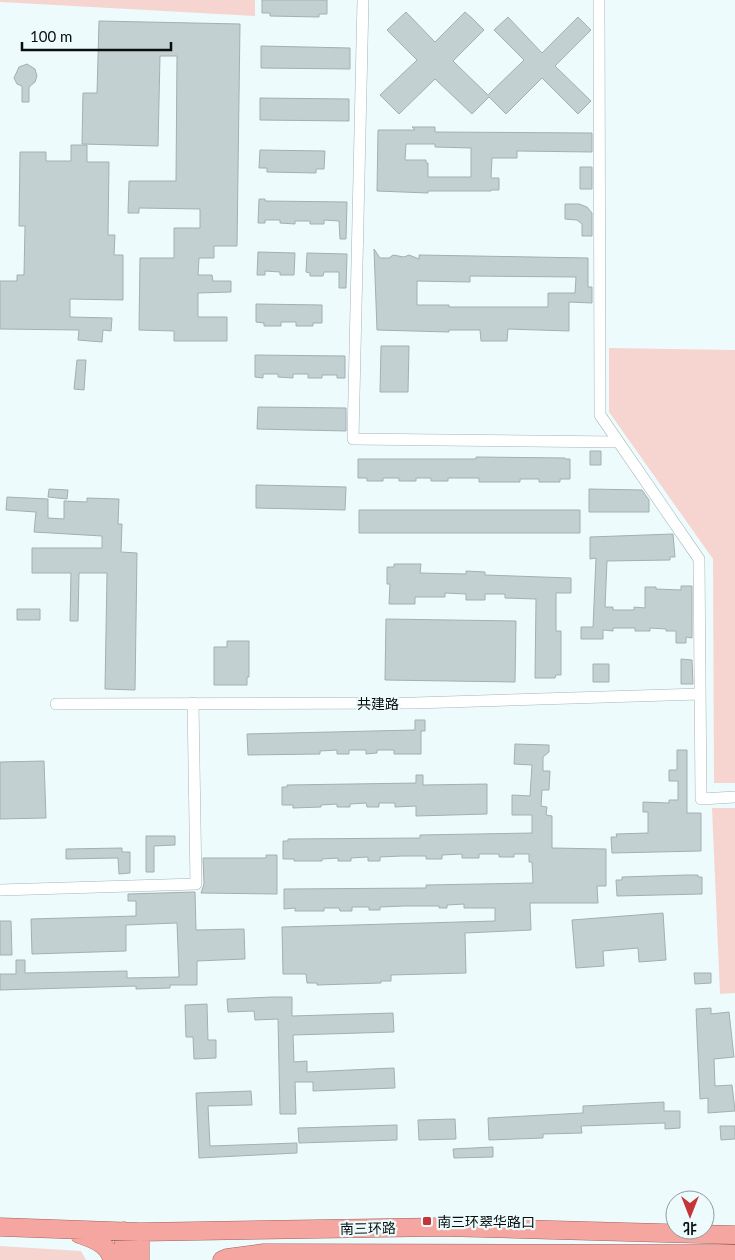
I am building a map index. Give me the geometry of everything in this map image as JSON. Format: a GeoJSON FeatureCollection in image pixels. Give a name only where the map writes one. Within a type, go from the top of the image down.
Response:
{"type":"FeatureCollection","features":[{"type":"Feature","properties":{"kind":"highway","name":"南三环路"},"geometry":{"type":"LineString","coordinates":[[0,1227],[132,1232],[442,1227],[735,1235]]}},
{"type":"Feature","properties":{"kind":"highway"},"geometry":{"type":"LineString","coordinates":[[62,1229],[98,1241],[111,1253],[112,1260]]}},
{"type":"Feature","properties":{"kind":"highway"},"geometry":{"type":"LineString","coordinates":[[123,1260],[132,1232]]}},
{"type":"Feature","properties":{"kind":"highway"},"geometry":{"type":"LineString","coordinates":[[132,1232],[140,1260]]}},
{"type":"Feature","properties":{"kind":"highway","name":"南三环路"},"geometry":{"type":"LineString","coordinates":[[222,1260],[264,1252],[735,1254]]}},
{"type":"Feature","properties":{"kind":"street"},"geometry":{"type":"LineString","coordinates":[[363,0],[353,439],[618,442]]}},
{"type":"Feature","properties":{"kind":"street"},"geometry":{"type":"LineString","coordinates":[[599,0],[600,415],[699,559],[701,799],[735,798]]}},
{"type":"Feature","properties":{"kind":"street","name":"共建路"},"geometry":{"type":"LineString","coordinates":[[56,704],[415,703],[700,694]]}},
{"type":"Feature","properties":{"kind":"street"},"geometry":{"type":"LineString","coordinates":[[0,890],[196,884],[193,703]]}},
{"type":"Feature","properties":{"kind":"shaded area"},"geometry":{"type":"Polygon","coordinates":[[[0,0],[255,0],[255,16],[0,2],[0,0]]]}},
{"type":"Feature","properties":{"kind":"shaded area"},"geometry":{"type":"Polygon","coordinates":[[[609,348],[735,350],[735,783],[714,783],[713,559],[609,412],[609,348]]]}},
{"type":"Feature","properties":{"kind":"shaded area"},"geometry":{"type":"Polygon","coordinates":[[[712,808],[735,808],[735,993],[720,994],[712,808]]]}},
{"type":"Feature","properties":{"kind":"shaded area"},"geometry":{"type":"Polygon","coordinates":[[[0,1246],[81,1251],[86,1260],[0,1260],[0,1246]]]}},
{"type":"Feature","properties":{"kind":"building"},"geometry":{"type":"Polygon","coordinates":[[[262,0],[327,0],[327,14],[319,14],[319,17],[270,16],[270,13],[262,13],[262,0]]]}},
{"type":"Feature","properties":{"kind":"building"},"geometry":{"type":"Polygon","coordinates":[[[406,12],[435,42],[465,12],[484,30],[453,61],[488,95],[524,60],[494,30],[508,17],[542,53],[578,17],[591,30],[555,66],[591,101],[578,114],[542,78],[506,114],[489,97],[472,114],[435,79],[399,114],[380,95],[417,60],[387,30],[406,12]]]}},
{"type":"Feature","properties":{"kind":"building"},"geometry":{"type":"Polygon","coordinates":[[[99,21],[240,24],[237,246],[214,246],[214,258],[199,258],[198,275],[212,275],[213,281],[231,281],[231,292],[198,293],[198,317],[227,317],[227,341],[174,341],[174,331],[139,330],[140,258],[174,258],[174,228],[200,228],[200,209],[139,208],[139,213],[128,213],[129,181],[176,181],[177,56],[160,56],[158,146],[82,144],[83,93],[97,93],[99,21]]]}},
{"type":"Feature","properties":{"kind":"building"},"geometry":{"type":"Polygon","coordinates":[[[261,46],[350,48],[350,69],[261,68],[261,46]]]}},
{"type":"Feature","properties":{"kind":"building"},"geometry":{"type":"Polygon","coordinates":[[[27,64],[35,69],[37,76],[35,82],[29,87],[29,102],[22,102],[22,86],[17,84],[14,78],[19,67],[27,64]]]}},
{"type":"Feature","properties":{"kind":"building"},"geometry":{"type":"Polygon","coordinates":[[[260,98],[349,99],[349,121],[260,120],[260,98]]]}},
{"type":"Feature","properties":{"kind":"building"},"geometry":{"type":"Polygon","coordinates":[[[412,127],[435,127],[435,132],[592,133],[592,152],[517,151],[517,158],[492,158],[491,178],[499,178],[499,190],[428,191],[428,193],[377,191],[378,130],[415,130],[412,127]],[[406,144],[405,160],[426,160],[426,163],[428,163],[428,177],[471,177],[471,148],[435,147],[435,144],[406,144]]]}},
{"type":"Feature","properties":{"kind":"building"},"geometry":{"type":"Polygon","coordinates":[[[71,145],[87,145],[87,162],[109,162],[108,235],[115,235],[114,255],[123,255],[123,300],[70,299],[70,317],[112,318],[111,331],[103,330],[102,342],[78,340],[79,330],[0,329],[0,281],[17,281],[17,275],[24,275],[25,226],[19,226],[20,152],[46,152],[46,161],[71,161],[71,145]]]}},
{"type":"Feature","properties":{"kind":"building"},"geometry":{"type":"Polygon","coordinates":[[[260,150],[325,151],[324,169],[316,169],[316,173],[267,172],[267,168],[259,168],[260,150]]]}},
{"type":"Feature","properties":{"kind":"building"},"geometry":{"type":"Polygon","coordinates":[[[580,167],[592,167],[592,189],[580,189],[580,167]]]}},
{"type":"Feature","properties":{"kind":"building"},"geometry":{"type":"Polygon","coordinates":[[[259,199],[265,199],[265,201],[347,202],[346,239],[340,239],[339,221],[324,220],[324,224],[310,224],[310,221],[295,221],[295,224],[280,223],[280,220],[265,220],[265,223],[258,223],[259,199]]]}},
{"type":"Feature","properties":{"kind":"building"},"geometry":{"type":"Polygon","coordinates":[[[565,204],[579,204],[587,207],[592,213],[592,236],[582,236],[582,224],[577,220],[565,219],[565,204]]]}},
{"type":"Feature","properties":{"kind":"building"},"geometry":{"type":"Polygon","coordinates":[[[374,249],[380,258],[389,258],[393,255],[404,257],[409,255],[419,259],[419,255],[588,258],[588,287],[592,287],[592,303],[569,302],[569,331],[508,329],[507,341],[481,341],[480,330],[449,330],[449,332],[377,330],[374,249]],[[470,276],[470,282],[417,281],[417,305],[449,305],[449,307],[548,307],[548,293],[575,293],[576,277],[470,276]]]}},
{"type":"Feature","properties":{"kind":"building"},"geometry":{"type":"Polygon","coordinates":[[[258,252],[295,253],[294,275],[280,275],[280,272],[265,271],[265,275],[257,275],[258,252]]]}},
{"type":"Feature","properties":{"kind":"building"},"geometry":{"type":"Polygon","coordinates":[[[307,253],[347,254],[346,288],[339,288],[339,272],[324,272],[323,276],[310,276],[310,273],[306,272],[307,253]]]}},
{"type":"Feature","properties":{"kind":"building"},"geometry":{"type":"Polygon","coordinates":[[[256,304],[322,305],[322,323],[313,323],[313,326],[296,326],[296,322],[281,322],[281,326],[264,326],[264,323],[256,322],[256,304]]]}},
{"type":"Feature","properties":{"kind":"building"},"geometry":{"type":"Polygon","coordinates":[[[381,346],[409,346],[408,392],[380,392],[381,346]]]}},
{"type":"Feature","properties":{"kind":"building"},"geometry":{"type":"Polygon","coordinates":[[[255,355],[345,356],[345,378],[337,378],[337,375],[322,375],[322,378],[308,378],[308,374],[293,374],[293,378],[278,377],[278,374],[263,374],[263,378],[255,377],[255,355]]]}},
{"type":"Feature","properties":{"kind":"building"},"geometry":{"type":"Polygon","coordinates":[[[77,360],[86,360],[84,390],[74,389],[77,360]]]}},
{"type":"Feature","properties":{"kind":"building"},"geometry":{"type":"Polygon","coordinates":[[[258,407],[346,408],[346,431],[257,429],[258,407]]]}},
{"type":"Feature","properties":{"kind":"building"},"geometry":{"type":"Polygon","coordinates":[[[590,451],[601,451],[601,465],[590,465],[590,451]]]}},
{"type":"Feature","properties":{"kind":"building"},"geometry":{"type":"Polygon","coordinates":[[[476,457],[570,459],[570,479],[560,479],[560,482],[539,482],[539,479],[520,479],[520,482],[479,482],[479,478],[448,478],[448,481],[431,481],[431,478],[416,478],[416,481],[399,481],[399,478],[383,478],[383,481],[367,481],[367,478],[358,478],[358,459],[476,459],[476,457]]]}},
{"type":"Feature","properties":{"kind":"building"},"geometry":{"type":"Polygon","coordinates":[[[256,485],[346,487],[345,510],[256,508],[256,485]]]}},
{"type":"Feature","properties":{"kind":"building"},"geometry":{"type":"Polygon","coordinates":[[[49,489],[68,490],[67,499],[48,497],[49,489]]]}},
{"type":"Feature","properties":{"kind":"building"},"geometry":{"type":"Polygon","coordinates":[[[589,489],[642,490],[649,500],[649,512],[589,512],[589,489]]]}},
{"type":"Feature","properties":{"kind":"building"},"geometry":{"type":"Polygon","coordinates":[[[7,497],[48,499],[48,518],[64,519],[64,501],[87,502],[87,498],[119,499],[118,524],[122,524],[121,552],[137,553],[135,690],[105,689],[107,573],[79,573],[78,621],[70,621],[71,573],[32,573],[32,548],[102,548],[102,536],[34,532],[36,512],[6,510],[7,497]]]}},
{"type":"Feature","properties":{"kind":"building"},"geometry":{"type":"Polygon","coordinates":[[[359,510],[580,510],[580,533],[359,533],[359,510]]]}},
{"type":"Feature","properties":{"kind":"building"},"geometry":{"type":"Polygon","coordinates":[[[673,534],[675,557],[670,557],[670,560],[607,561],[605,607],[613,607],[613,610],[634,610],[634,607],[645,608],[645,587],[681,590],[681,586],[692,586],[692,638],[686,637],[686,643],[676,643],[676,631],[650,628],[650,631],[635,631],[635,628],[613,628],[613,631],[603,630],[603,639],[581,639],[581,627],[593,627],[596,558],[590,559],[590,537],[673,534]]]}},
{"type":"Feature","properties":{"kind":"building"},"geometry":{"type":"Polygon","coordinates":[[[394,564],[421,564],[420,573],[466,574],[466,571],[485,572],[485,575],[571,578],[571,593],[556,593],[556,631],[561,631],[561,675],[556,675],[555,678],[535,678],[536,599],[505,598],[505,594],[485,594],[485,600],[466,600],[466,594],[445,593],[445,597],[415,597],[415,604],[389,604],[390,584],[387,584],[387,567],[394,567],[394,564]]]}},
{"type":"Feature","properties":{"kind":"building"},"geometry":{"type":"Polygon","coordinates":[[[17,609],[40,609],[40,620],[17,620],[17,609]]]}},
{"type":"Feature","properties":{"kind":"building"},"geometry":{"type":"Polygon","coordinates":[[[386,619],[516,621],[515,682],[385,680],[386,619]]]}},
{"type":"Feature","properties":{"kind":"building"},"geometry":{"type":"Polygon","coordinates":[[[227,641],[249,641],[249,677],[247,677],[247,685],[214,685],[214,647],[227,647],[227,641]]]}},
{"type":"Feature","properties":{"kind":"building"},"geometry":{"type":"Polygon","coordinates":[[[681,659],[692,660],[693,684],[681,684],[681,659]]]}},
{"type":"Feature","properties":{"kind":"building"},"geometry":{"type":"Polygon","coordinates":[[[593,664],[609,664],[609,682],[593,682],[593,664]]]}},
{"type":"Feature","properties":{"kind":"building"},"geometry":{"type":"Polygon","coordinates":[[[415,720],[425,720],[425,731],[421,731],[421,754],[394,754],[394,750],[377,750],[377,753],[366,754],[366,750],[349,750],[349,754],[337,754],[337,750],[320,751],[320,754],[248,755],[247,734],[415,730],[415,720]]]}},
{"type":"Feature","properties":{"kind":"building"},"geometry":{"type":"Polygon","coordinates":[[[515,744],[549,745],[549,752],[543,757],[543,771],[550,771],[549,790],[542,790],[541,806],[547,807],[546,815],[552,816],[552,848],[606,849],[606,886],[597,886],[598,903],[530,903],[531,930],[465,933],[466,973],[391,975],[391,981],[381,981],[381,983],[317,985],[317,983],[307,983],[306,974],[283,974],[282,927],[495,921],[495,908],[464,908],[464,904],[447,905],[447,908],[439,908],[439,906],[404,906],[380,907],[380,910],[369,910],[369,907],[352,907],[352,911],[340,911],[339,908],[324,908],[324,911],[295,911],[295,908],[284,909],[284,889],[426,888],[426,885],[533,883],[532,862],[529,862],[529,854],[499,857],[499,854],[479,854],[479,858],[462,858],[462,854],[442,855],[442,859],[426,859],[426,856],[380,857],[380,861],[368,861],[368,857],[351,858],[351,861],[338,861],[338,858],[322,859],[322,861],[294,861],[294,859],[283,859],[283,841],[288,841],[288,839],[420,838],[420,835],[532,833],[532,815],[512,815],[512,795],[530,796],[532,765],[514,764],[515,744]]]}},
{"type":"Feature","properties":{"kind":"building"},"geometry":{"type":"Polygon","coordinates":[[[677,750],[687,750],[687,813],[701,813],[701,851],[612,853],[611,837],[617,837],[616,834],[648,833],[648,812],[643,812],[643,802],[669,803],[669,800],[678,800],[678,781],[669,781],[669,770],[677,770],[677,750]]]}},
{"type":"Feature","properties":{"kind":"building"},"geometry":{"type":"Polygon","coordinates":[[[44,761],[46,818],[0,819],[0,762],[44,761]]]}},
{"type":"Feature","properties":{"kind":"building"},"geometry":{"type":"Polygon","coordinates":[[[416,775],[423,775],[423,785],[487,784],[487,814],[416,816],[416,806],[395,807],[395,803],[379,803],[379,807],[367,807],[366,803],[350,804],[350,807],[337,807],[337,804],[321,805],[321,807],[293,808],[293,805],[282,805],[282,787],[287,787],[287,785],[416,783],[416,775]]]}},
{"type":"Feature","properties":{"kind":"building"},"geometry":{"type":"Polygon","coordinates":[[[146,836],[175,836],[175,845],[154,846],[154,872],[146,872],[146,836]]]}},
{"type":"Feature","properties":{"kind":"building"},"geometry":{"type":"Polygon","coordinates":[[[122,848],[122,852],[130,852],[130,873],[119,874],[118,858],[66,859],[66,849],[122,848]]]}},
{"type":"Feature","properties":{"kind":"building"},"geometry":{"type":"Polygon","coordinates":[[[266,855],[277,855],[277,894],[201,893],[204,884],[203,858],[266,858],[266,855]]]}},
{"type":"Feature","properties":{"kind":"building"},"geometry":{"type":"Polygon","coordinates":[[[698,875],[698,877],[702,877],[702,894],[617,896],[616,880],[622,880],[622,877],[698,875]]]}},
{"type":"Feature","properties":{"kind":"building"},"geometry":{"type":"Polygon","coordinates":[[[195,892],[196,930],[244,929],[245,959],[197,961],[197,985],[170,985],[170,988],[136,989],[136,986],[0,990],[0,974],[16,974],[16,960],[25,960],[25,973],[127,971],[127,978],[179,977],[177,923],[126,925],[126,951],[32,954],[31,919],[136,916],[136,901],[128,901],[128,894],[195,892]]]}},
{"type":"Feature","properties":{"kind":"building"},"geometry":{"type":"Polygon","coordinates":[[[663,913],[666,960],[639,962],[638,948],[603,951],[604,966],[576,968],[572,920],[663,913]]]}},
{"type":"Feature","properties":{"kind":"building"},"geometry":{"type":"Polygon","coordinates":[[[0,921],[11,921],[12,955],[0,955],[0,921]]]}},
{"type":"Feature","properties":{"kind":"building"},"geometry":{"type":"Polygon","coordinates":[[[694,973],[711,973],[711,983],[695,984],[694,973]]]}},
{"type":"Feature","properties":{"kind":"building"},"geometry":{"type":"Polygon","coordinates":[[[292,997],[292,1016],[393,1013],[394,1032],[293,1035],[294,1062],[307,1061],[307,1072],[394,1068],[395,1088],[313,1091],[313,1082],[295,1082],[296,1114],[280,1114],[278,1019],[255,1020],[254,1011],[228,1012],[227,999],[292,997]]]}},
{"type":"Feature","properties":{"kind":"building"},"geometry":{"type":"Polygon","coordinates":[[[207,1004],[208,1040],[216,1040],[216,1058],[194,1059],[193,1037],[186,1037],[185,1005],[207,1004]]]}},
{"type":"Feature","properties":{"kind":"building"},"geometry":{"type":"Polygon","coordinates":[[[711,1008],[711,1014],[729,1012],[734,1057],[714,1059],[715,1086],[732,1085],[735,1111],[708,1113],[708,1098],[700,1099],[696,1009],[711,1008]]]}},
{"type":"Feature","properties":{"kind":"building"},"geometry":{"type":"Polygon","coordinates":[[[251,1091],[252,1105],[208,1106],[210,1146],[297,1143],[297,1153],[199,1158],[196,1093],[251,1091]]]}},
{"type":"Feature","properties":{"kind":"building"},"geometry":{"type":"Polygon","coordinates":[[[664,1102],[664,1111],[680,1111],[680,1128],[665,1129],[665,1123],[581,1126],[582,1133],[543,1134],[543,1138],[489,1140],[488,1118],[583,1113],[583,1106],[664,1102]]]}},
{"type":"Feature","properties":{"kind":"building"},"geometry":{"type":"Polygon","coordinates":[[[455,1119],[456,1139],[419,1140],[418,1120],[455,1119]]]}},
{"type":"Feature","properties":{"kind":"building"},"geometry":{"type":"Polygon","coordinates":[[[397,1125],[397,1140],[299,1143],[298,1128],[397,1125]]]}},
{"type":"Feature","properties":{"kind":"building"},"geometry":{"type":"Polygon","coordinates":[[[720,1126],[735,1126],[735,1139],[721,1140],[720,1126]]]}},
{"type":"Feature","properties":{"kind":"building"},"geometry":{"type":"Polygon","coordinates":[[[493,1147],[493,1157],[454,1158],[453,1149],[493,1147]]]}},
{"type":"Feature","properties":{"kind":"place","name":"南三环翠华路口"},"geometry":{"type":"Point","coordinates":[427,1221]}}]}
